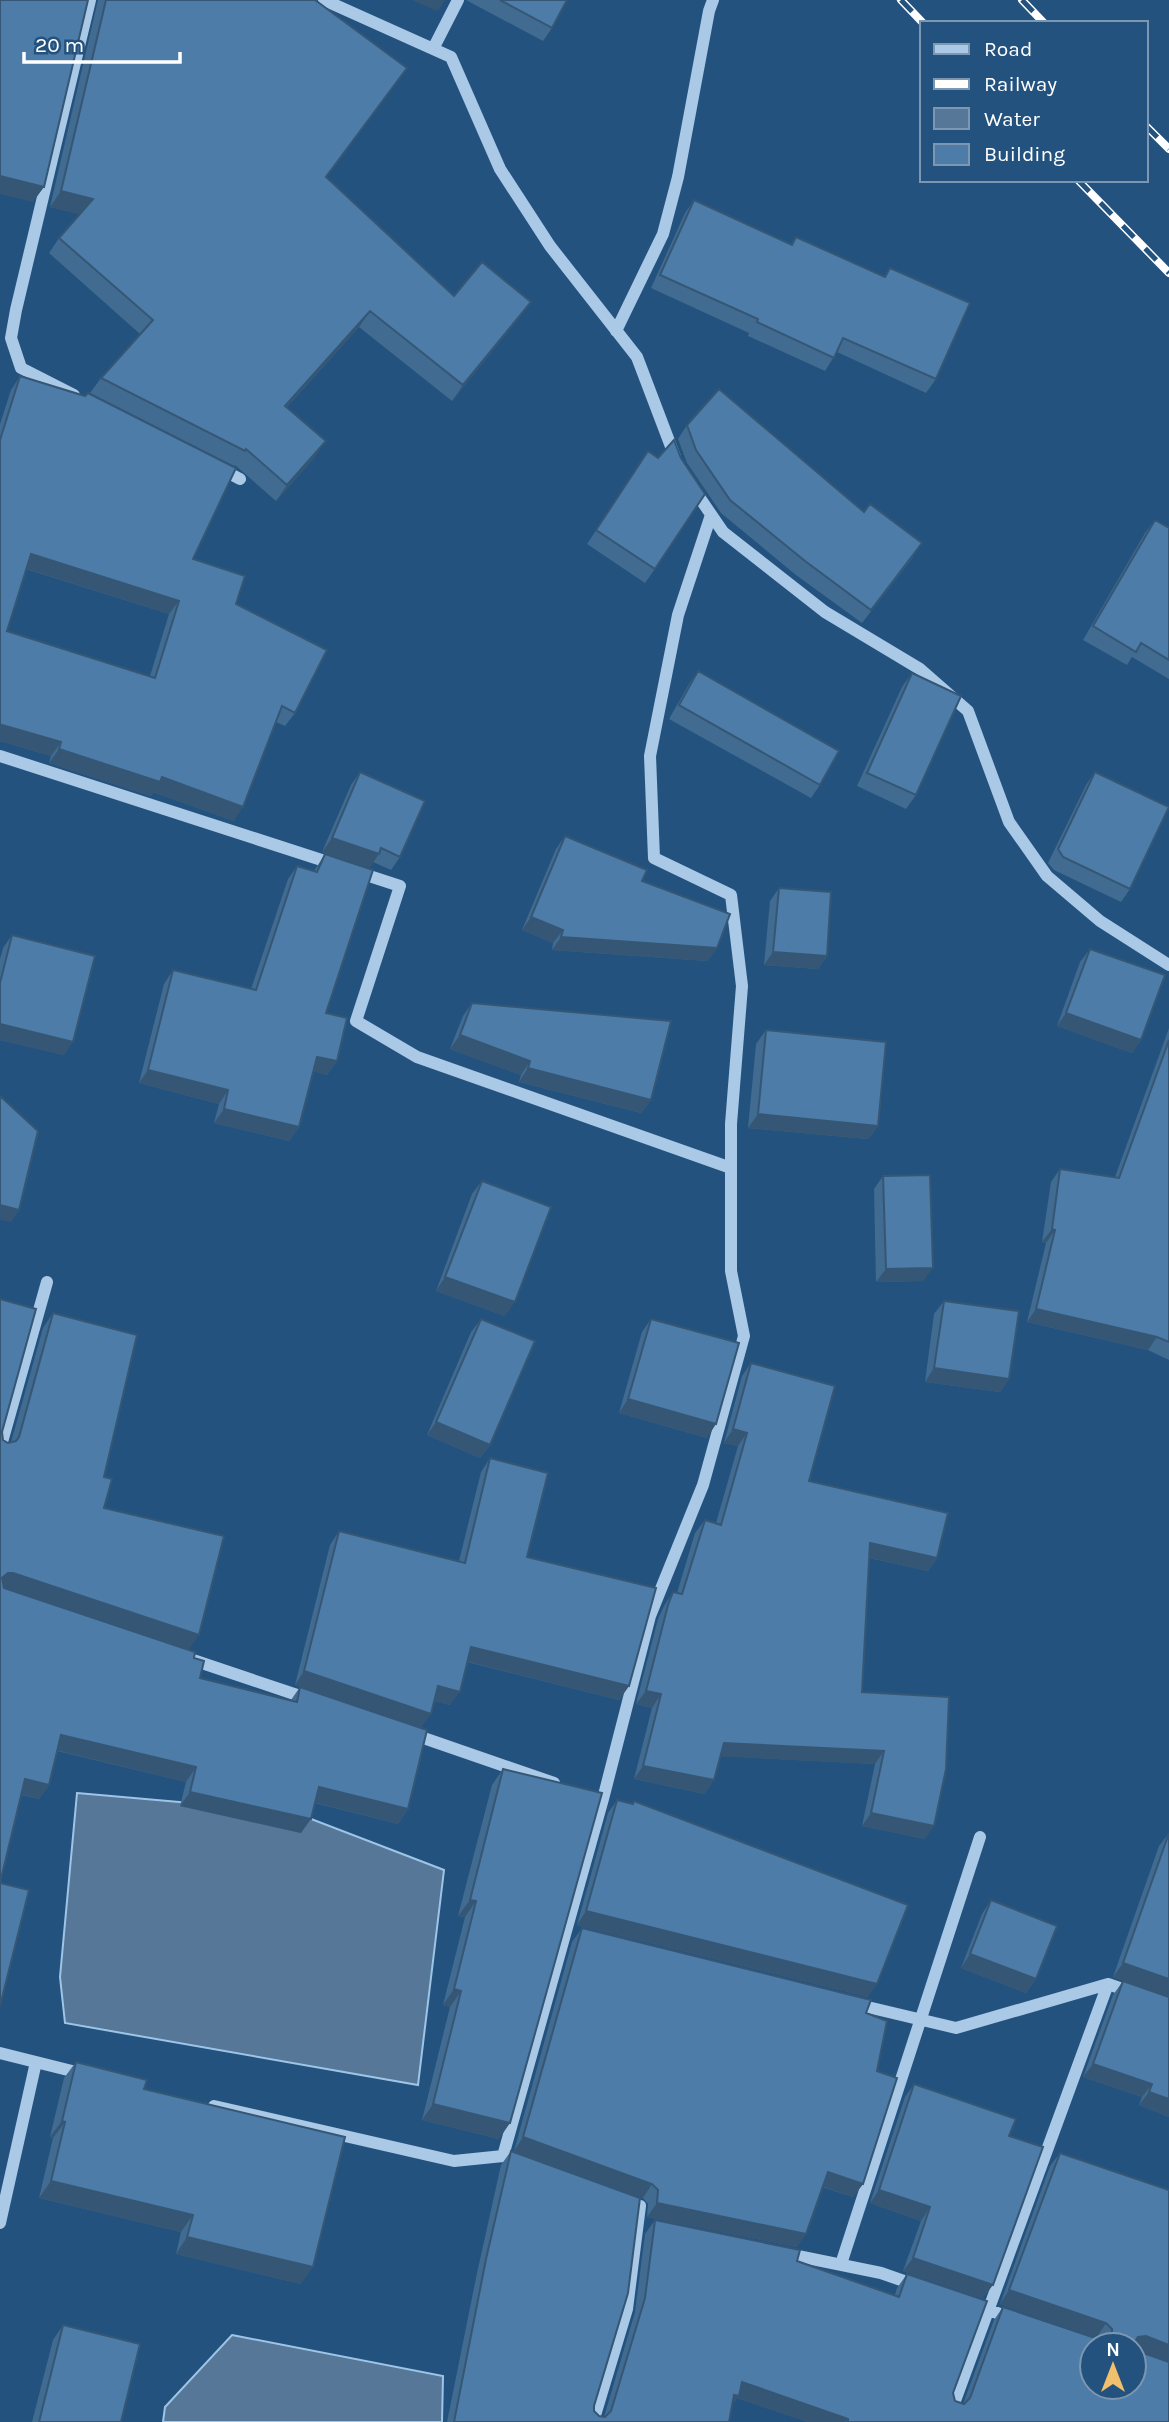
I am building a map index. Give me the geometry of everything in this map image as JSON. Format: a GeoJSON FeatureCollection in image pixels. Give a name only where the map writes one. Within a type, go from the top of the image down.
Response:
{"type":"FeatureCollection","features":[{"type":"Feature","properties":{"kind":"street"},"geometry":{"type":"LineString","coordinates":[[82,399],[21,369],[12,338],[16,310],[90,0]]}},
{"type":"Feature","properties":{"kind":"street"},"geometry":{"type":"LineString","coordinates":[[324,0],[451,57],[500,169],[550,246],[637,357],[682,472],[723,532],[825,612],[920,669],[968,711],[1009,822],[1047,876],[1100,920],[1169,965]]}},
{"type":"Feature","properties":{"kind":"street"},"geometry":{"type":"LineString","coordinates":[[433,49],[458,0]]}},
{"type":"Feature","properties":{"kind":"street"},"geometry":{"type":"LineString","coordinates":[[616,331],[663,234],[678,177],[713,0]]}},
{"type":"Feature","properties":{"kind":"street"},"geometry":{"type":"LineString","coordinates":[[204,461],[240,479]]}},
{"type":"Feature","properties":{"kind":"street"},"geometry":{"type":"LineString","coordinates":[[202,2103],[454,2161],[509,2158],[650,1616],[702,1485],[744,1336],[731,1271],[731,1124],[742,986],[731,895],[654,858],[650,756],[678,615],[711,515]]}},
{"type":"Feature","properties":{"kind":"street"},"geometry":{"type":"LineString","coordinates":[[0,756],[401,886],[356,1021],[417,1058],[731,1168]]}},
{"type":"Feature","properties":{"kind":"street"},"geometry":{"type":"LineString","coordinates":[[0,1449],[47,1282]]}},
{"type":"Feature","properties":{"kind":"street"},"geometry":{"type":"LineString","coordinates":[[182,1656],[326,1704]]}},
{"type":"Feature","properties":{"kind":"street"},"geometry":{"type":"LineString","coordinates":[[405,1731],[563,1786]]}},
{"type":"Feature","properties":{"kind":"street"},"geometry":{"type":"LineString","coordinates":[[589,1795],[603,1799]]}},
{"type":"Feature","properties":{"kind":"street"},"geometry":{"type":"LineString","coordinates":[[841,2264],[980,1837]]}},
{"type":"Feature","properties":{"kind":"street"},"geometry":{"type":"LineString","coordinates":[[566,1931],[580,1934]]}},
{"type":"Feature","properties":{"kind":"street"},"geometry":{"type":"LineString","coordinates":[[952,2409],[1108,1984]]}},
{"type":"Feature","properties":{"kind":"street"},"geometry":{"type":"LineString","coordinates":[[838,1999],[956,2028],[1108,1984],[1145,1997]]}},
{"type":"Feature","properties":{"kind":"street"},"geometry":{"type":"LineString","coordinates":[[0,2053],[99,2078]]}},
{"type":"Feature","properties":{"kind":"street"},"geometry":{"type":"LineString","coordinates":[[0,2223],[36,2062]]}},
{"type":"Feature","properties":{"kind":"street"},"geometry":{"type":"LineString","coordinates":[[593,2422],[627,2309],[639,2224],[640,2206],[615,2197]]}},
{"type":"Feature","properties":{"kind":"street"},"geometry":{"type":"LineString","coordinates":[[639,2224],[652,2227]]}},
{"type":"Feature","properties":{"kind":"street"},"geometry":{"type":"LineString","coordinates":[[774,2251],[881,2273],[929,2290]]}},
{"type":"Feature","properties":{"kind":"street"},"geometry":{"type":"LineString","coordinates":[[953,2298],[1028,2324]]}},
{"type":"Feature","properties":{"kind":"water"},"geometry":{"type":"Polygon","coordinates":[[[77,1793],[293,1812],[444,1870],[418,2085],[65,2023],[60,1977],[77,1793]]]}},
{"type":"Feature","properties":{"kind":"water"},"geometry":{"type":"Polygon","coordinates":[[[232,2335],[443,2376],[442,2422],[163,2422],[165,2407],[232,2335]]]}},
{"type":"Feature","properties":{"kind":"building"},"geometry":{"type":"Polygon","coordinates":[[[0,0],[88,0],[44,187],[0,176],[0,0]]]}},
{"type":"Feature","properties":{"kind":"building"},"geometry":{"type":"Polygon","coordinates":[[[106,0],[315,0],[407,68],[326,177],[454,296],[482,262],[531,302],[463,385],[370,311],[285,406],[326,441],[287,485],[246,449],[245,451],[101,378],[153,320],[59,238],[93,199],[61,191],[106,0]]]}},
{"type":"Feature","properties":{"kind":"building"},"geometry":{"type":"Polygon","coordinates":[[[500,0],[567,0],[552,28],[500,0]]]}},
{"type":"Feature","properties":{"kind":"building"},"geometry":{"type":"Polygon","coordinates":[[[694,200],[792,245],[796,237],[885,277],[890,268],[970,303],[936,379],[843,338],[834,358],[757,322],[758,319],[660,275],[694,200]]]}},
{"type":"Feature","properties":{"kind":"building"},"geometry":{"type":"Polygon","coordinates":[[[20,376],[85,396],[88,393],[236,468],[193,559],[245,576],[236,604],[327,650],[295,713],[282,706],[243,807],[162,777],[160,782],[59,749],[61,742],[2,725],[0,731],[0,440],[20,376]],[[31,554],[7,631],[155,678],[179,601],[31,554]]]}},
{"type":"Feature","properties":{"kind":"building"},"geometry":{"type":"Polygon","coordinates":[[[719,389],[864,512],[870,504],[922,543],[871,610],[730,500],[696,450],[687,425],[719,389]]]}},
{"type":"Feature","properties":{"kind":"building"},"geometry":{"type":"Polygon","coordinates":[[[674,440],[681,458],[705,494],[655,569],[596,530],[648,451],[658,458],[674,440]]]}},
{"type":"Feature","properties":{"kind":"building"},"geometry":{"type":"Polygon","coordinates":[[[1155,520],[1169,528],[1169,660],[1141,643],[1136,652],[1093,626],[1155,520]]]}},
{"type":"Feature","properties":{"kind":"building"},"geometry":{"type":"Polygon","coordinates":[[[698,671],[839,751],[820,785],[679,705],[698,671]]]}},
{"type":"Feature","properties":{"kind":"building"},"geometry":{"type":"Polygon","coordinates":[[[912,673],[961,696],[916,795],[867,773],[912,673]]]}},
{"type":"Feature","properties":{"kind":"building"},"geometry":{"type":"Polygon","coordinates":[[[360,772],[425,801],[400,857],[381,848],[379,854],[332,838],[360,772]]]}},
{"type":"Feature","properties":{"kind":"building"},"geometry":{"type":"Polygon","coordinates":[[[1095,772],[1169,807],[1130,889],[1063,857],[1058,849],[1095,772]]]}},
{"type":"Feature","properties":{"kind":"building"},"geometry":{"type":"Polygon","coordinates":[[[565,836],[647,870],[642,881],[730,914],[717,948],[561,937],[563,930],[531,917],[565,836]]]}},
{"type":"Feature","properties":{"kind":"building"},"geometry":{"type":"Polygon","coordinates":[[[325,854],[373,870],[326,1013],[347,1018],[337,1061],[317,1057],[299,1127],[224,1109],[228,1090],[148,1070],[173,970],[256,990],[297,866],[317,872],[325,854]]]}},
{"type":"Feature","properties":{"kind":"building"},"geometry":{"type":"Polygon","coordinates":[[[779,888],[831,892],[827,956],[773,952],[779,888]]]}},
{"type":"Feature","properties":{"kind":"building"},"geometry":{"type":"Polygon","coordinates":[[[12,935],[95,956],[73,1042],[0,1024],[0,983],[12,935]]]}},
{"type":"Feature","properties":{"kind":"building"},"geometry":{"type":"Polygon","coordinates":[[[1090,949],[1165,975],[1141,1040],[1066,1013],[1090,949]]]}},
{"type":"Feature","properties":{"kind":"building"},"geometry":{"type":"Polygon","coordinates":[[[472,1003],[671,1021],[651,1100],[528,1068],[530,1061],[460,1035],[472,1003]]]}},
{"type":"Feature","properties":{"kind":"building"},"geometry":{"type":"Polygon","coordinates":[[[766,1030],[886,1042],[878,1126],[758,1114],[766,1030]]]}},
{"type":"Feature","properties":{"kind":"building"},"geometry":{"type":"Polygon","coordinates":[[[1169,1040],[1169,1342],[1036,1309],[1055,1230],[1052,1229],[1060,1169],[1119,1178],[1169,1040]]]}},
{"type":"Feature","properties":{"kind":"building"},"geometry":{"type":"Polygon","coordinates":[[[0,1096],[38,1131],[19,1210],[0,1205],[0,1096]]]}},
{"type":"Feature","properties":{"kind":"building"},"geometry":{"type":"Polygon","coordinates":[[[930,1175],[933,1268],[886,1269],[883,1176],[930,1175]]]}},
{"type":"Feature","properties":{"kind":"building"},"geometry":{"type":"Polygon","coordinates":[[[482,1181],[551,1207],[515,1302],[445,1277],[482,1181]]]}},
{"type":"Feature","properties":{"kind":"building"},"geometry":{"type":"Polygon","coordinates":[[[0,1299],[36,1309],[2,1432],[3,1440],[8,1443],[19,1437],[53,1313],[137,1335],[104,1477],[112,1479],[104,1508],[224,1536],[199,1635],[13,1573],[2,1578],[4,1588],[195,1652],[194,1658],[204,1661],[200,1678],[297,1702],[300,1687],[427,1730],[408,1809],[319,1787],[311,1819],[190,1792],[196,1767],[61,1735],[49,1785],[25,1779],[0,1883],[0,1299]]]}},
{"type":"Feature","properties":{"kind":"building"},"geometry":{"type":"Polygon","coordinates":[[[944,1301],[1019,1311],[1009,1379],[934,1368],[944,1301]]]}},
{"type":"Feature","properties":{"kind":"building"},"geometry":{"type":"Polygon","coordinates":[[[481,1319],[535,1341],[490,1445],[436,1422],[481,1319]]]}},
{"type":"Feature","properties":{"kind":"building"},"geometry":{"type":"Polygon","coordinates":[[[651,1319],[739,1343],[716,1424],[628,1399],[651,1319]]]}},
{"type":"Feature","properties":{"kind":"building"},"geometry":{"type":"Polygon","coordinates":[[[751,1363],[835,1386],[809,1481],[948,1513],[937,1558],[870,1543],[862,1692],[949,1697],[946,1769],[934,1826],[871,1813],[884,1751],[724,1743],[714,1780],[643,1766],[661,1694],[646,1691],[668,1605],[673,1592],[682,1594],[705,1520],[721,1525],[747,1433],[733,1429],[751,1363]]]}},
{"type":"Feature","properties":{"kind":"building"},"geometry":{"type":"Polygon","coordinates":[[[490,1458],[548,1473],[527,1557],[656,1588],[629,1686],[471,1647],[460,1692],[438,1686],[431,1714],[304,1671],[339,1531],[465,1563],[490,1458]]]}},
{"type":"Feature","properties":{"kind":"building"},"geometry":{"type":"Polygon","coordinates":[[[503,1769],[602,1793],[510,2123],[433,2104],[461,1991],[454,1989],[476,1901],[470,1900],[503,1769]]]}},
{"type":"Feature","properties":{"kind":"building"},"geometry":{"type":"Polygon","coordinates":[[[617,1800],[633,1804],[634,1801],[908,1905],[877,1984],[586,1911],[617,1800]]]}},
{"type":"Feature","properties":{"kind":"building"},"geometry":{"type":"Polygon","coordinates":[[[1169,1833],[1169,1979],[1123,1963],[1169,1833]]]}},
{"type":"Feature","properties":{"kind":"building"},"geometry":{"type":"Polygon","coordinates":[[[0,1883],[29,1890],[0,2006],[0,1883]]]}},
{"type":"Feature","properties":{"kind":"building"},"geometry":{"type":"Polygon","coordinates":[[[991,1900],[1057,1926],[1036,1979],[970,1954],[991,1900]]]}},
{"type":"Feature","properties":{"kind":"building"},"geometry":{"type":"Polygon","coordinates":[[[582,1928],[871,2000],[866,2013],[887,2021],[877,2071],[897,2078],[863,2184],[828,2172],[806,2234],[657,2203],[658,2190],[652,2184],[523,2137],[582,1928]]]}},
{"type":"Feature","properties":{"kind":"building"},"geometry":{"type":"Polygon","coordinates":[[[1123,1981],[1169,1997],[1169,2099],[1149,2092],[1152,2084],[1093,2064],[1123,1981]]]}},
{"type":"Feature","properties":{"kind":"building"},"geometry":{"type":"Polygon","coordinates":[[[76,2062],[147,2080],[144,2089],[345,2137],[313,2267],[187,2237],[193,2215],[51,2181],[76,2062]]]}},
{"type":"Feature","properties":{"kind":"building"},"geometry":{"type":"Polygon","coordinates":[[[914,2084],[1016,2119],[1009,2136],[1043,2147],[993,2285],[913,2258],[930,2207],[879,2190],[914,2084]]]}},
{"type":"Feature","properties":{"kind":"building"},"geometry":{"type":"Polygon","coordinates":[[[511,2151],[640,2198],[628,2293],[594,2406],[594,2411],[599,2416],[605,2417],[611,2411],[645,2298],[655,2220],[800,2250],[797,2261],[899,2297],[907,2274],[987,2301],[953,2393],[955,2401],[964,2404],[970,2398],[1003,2307],[1078,2332],[1078,2401],[1148,2401],[1148,2355],[1169,2362],[1169,2422],[848,2422],[848,2419],[742,2382],[739,2396],[734,2395],[729,2422],[454,2422],[486,2259],[511,2151]]]}},
{"type":"Feature","properties":{"kind":"building"},"geometry":{"type":"Polygon","coordinates":[[[1060,2153],[1169,2190],[1169,2345],[1148,2337],[1148,2331],[1112,2331],[1106,2323],[1009,2290],[1060,2153]]]}},
{"type":"Feature","properties":{"kind":"building"},"geometry":{"type":"Polygon","coordinates":[[[63,2325],[140,2344],[121,2422],[39,2422],[63,2325]]]}},
{"type":"Feature","properties":{"kind":"railway"},"geometry":{"type":"LineString","coordinates":[[901,0],[921,21]]}},
{"type":"Feature","properties":{"kind":"railway"},"geometry":{"type":"LineString","coordinates":[[1022,0],[1042,21]]}},
{"type":"Feature","properties":{"kind":"railway"},"geometry":{"type":"LineString","coordinates":[[1148,128],[1169,149]]}},
{"type":"Feature","properties":{"kind":"railway"},"geometry":{"type":"LineString","coordinates":[[1080,182],[1169,273]]}}]}
